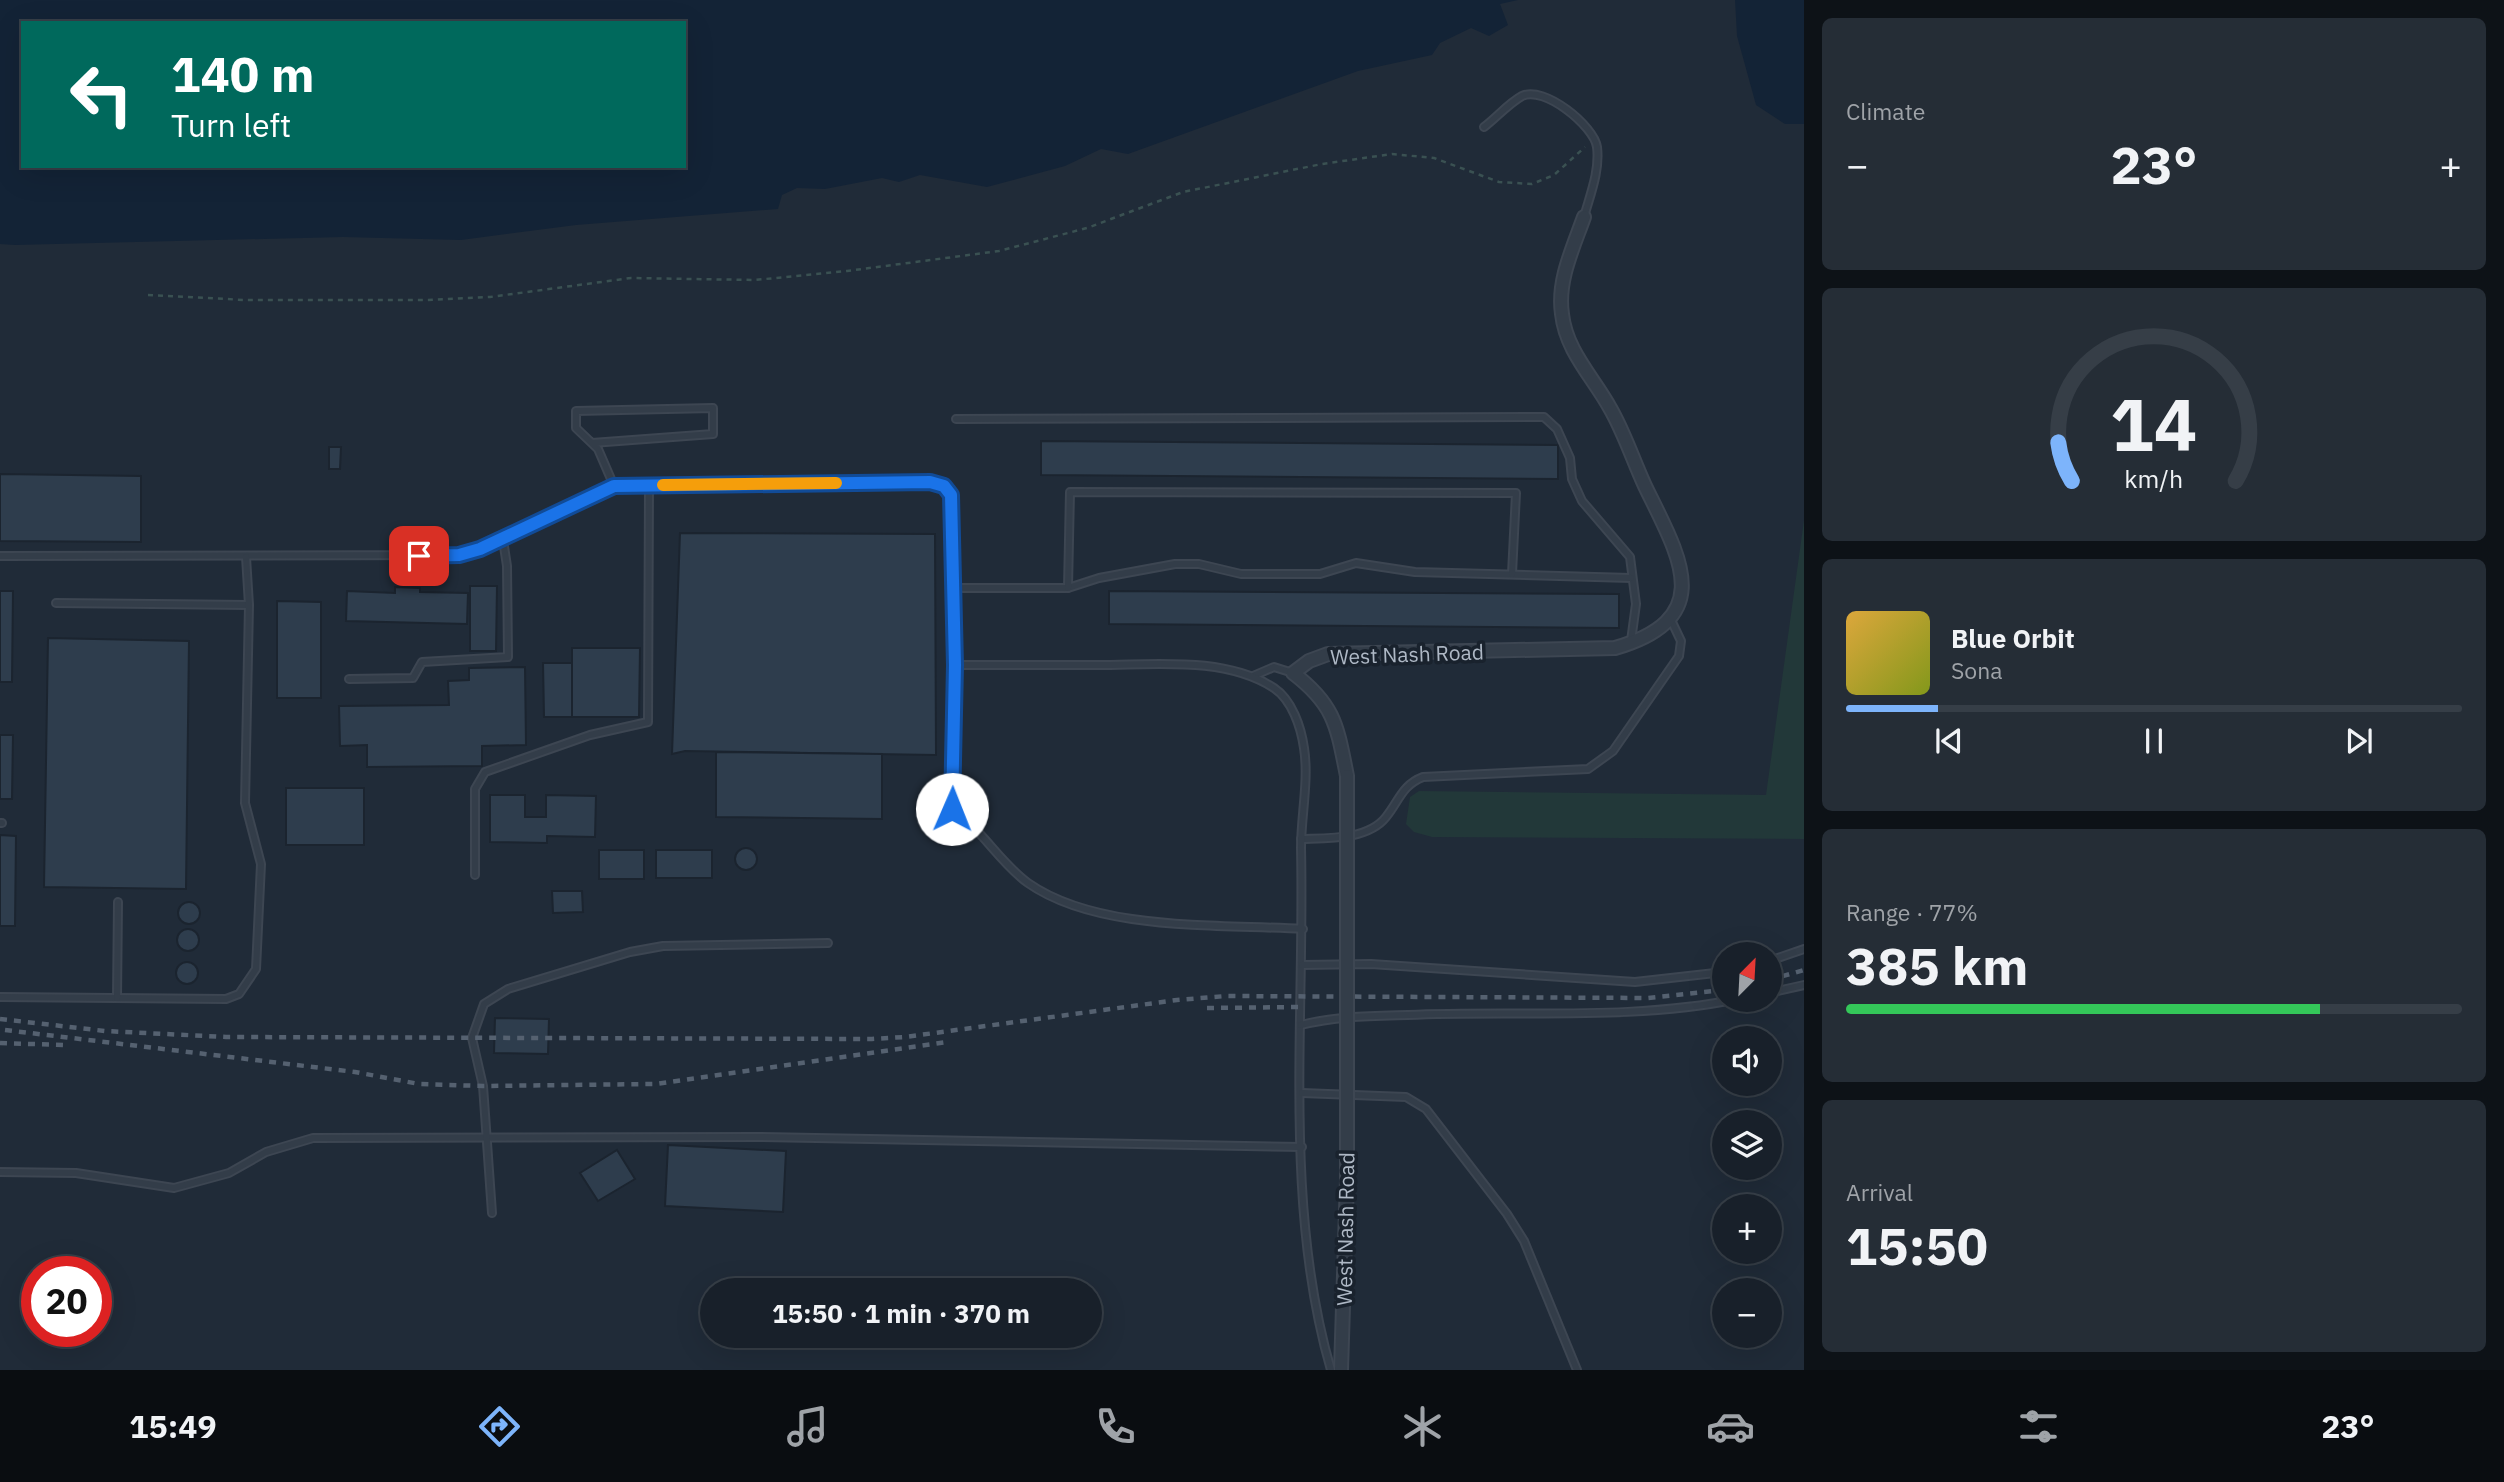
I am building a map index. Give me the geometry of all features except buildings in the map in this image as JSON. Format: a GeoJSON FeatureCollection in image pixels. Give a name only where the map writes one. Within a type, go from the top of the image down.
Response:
{"type":"FeatureCollection","features":[{"type":"Feature","properties":{"kind":"street"},"geometry":{"type":"LineString","coordinates":[[1584,217],[1561,286],[1562,316],[1572,350],[1611,408],[1675,547],[1682,580],[1678,608],[1671,620]]}},
{"type":"Feature","properties":{"kind":"street","name":"West Nash Road"},"geometry":{"type":"LineString","coordinates":[[1342,1370],[1347,1180],[1347,776],[1332,712],[1311,687],[1293,673],[1310,661],[1328,654],[1598,649],[1630,643],[1651,635],[1671,620]]}},
{"type":"Feature","properties":{"kind":"lane"},"geometry":{"type":"LineString","coordinates":[[1484,127],[1523,95],[1534,93],[1552,98],[1591,131],[1597,146],[1595,178],[1584,217]]}},
{"type":"Feature","properties":{"kind":"lane"},"geometry":{"type":"LineString","coordinates":[[592,443],[713,434],[713,408],[576,411],[576,428],[598,449],[614,486]]}},
{"type":"Feature","properties":{"kind":"lane"},"geometry":{"type":"LineString","coordinates":[[956,419],[1544,416],[1557,429],[1570,458],[1572,479],[1582,501],[1630,557],[1630,578],[1636,604],[1635,627],[1630,643]]}},
{"type":"Feature","properties":{"kind":"lane"},"geometry":{"type":"LineString","coordinates":[[0,556],[459,555],[503,540],[614,486],[930,482],[944,486],[951,495],[955,665],[952,809],[971,822],[1025,881],[1068,904],[1100,912],[1177,922],[1303,929]]}},
{"type":"Feature","properties":{"kind":"lane"},"geometry":{"type":"LineString","coordinates":[[475,875],[475,789],[485,772],[590,735],[648,722],[649,485]]}},
{"type":"Feature","properties":{"kind":"lane"},"geometry":{"type":"LineString","coordinates":[[1068,587],[1070,492],[1516,492],[1512,574]]}},
{"type":"Feature","properties":{"kind":"lane"},"geometry":{"type":"LineString","coordinates":[[349,679],[413,678],[422,662],[508,657],[507,566],[503,540]]}},
{"type":"Feature","properties":{"kind":"lane"},"geometry":{"type":"LineString","coordinates":[[0,997],[226,999],[239,994],[256,970],[261,864],[246,803],[249,605],[246,557]]}},
{"type":"Feature","properties":{"kind":"lane"},"geometry":{"type":"LineString","coordinates":[[953,588],[1038,590],[1068,587],[1099,578],[1175,565],[1199,564],[1241,574],[1320,574],[1356,563],[1415,572],[1630,578]]}},
{"type":"Feature","properties":{"kind":"lane"},"geometry":{"type":"LineString","coordinates":[[56,603],[249,605]]}},
{"type":"Feature","properties":{"kind":"lane"},"geometry":{"type":"LineString","coordinates":[[1301,839],[1357,834],[1377,826],[1404,788],[1423,777],[1588,768],[1613,751],[1679,656],[1681,641],[1671,620]]}},
{"type":"Feature","properties":{"kind":"lane"},"geometry":{"type":"LineString","coordinates":[[955,665],[1192,665],[1253,676],[1277,690],[1294,710],[1304,748],[1301,839],[1303,1204],[1311,1282],[1331,1370]]}},
{"type":"Feature","properties":{"kind":"lane"},"geometry":{"type":"LineString","coordinates":[[1253,676],[1274,667],[1293,673]]}},
{"type":"Feature","properties":{"kind":"lane"},"geometry":{"type":"LineString","coordinates":[[117,998],[118,902]]}},
{"type":"Feature","properties":{"kind":"lane"},"geometry":{"type":"LineString","coordinates":[[492,1213],[483,1086],[472,1038],[479,1014],[492,996],[630,952],[663,946],[828,943]]}},
{"type":"Feature","properties":{"kind":"lane"},"geometry":{"type":"LineString","coordinates":[[1782,957],[1804,949]]}},
{"type":"Feature","properties":{"kind":"lane"},"geometry":{"type":"LineString","coordinates":[[1302,965],[1371,964],[1635,982],[1712,973]]}},
{"type":"Feature","properties":{"kind":"lane"},"geometry":{"type":"LineString","coordinates":[[1782,990],[1804,985]]}},
{"type":"Feature","properties":{"kind":"lane"},"geometry":{"type":"LineString","coordinates":[[1301,1025],[1327,1018],[1483,1012],[1664,1011],[1712,1003]]}},
{"type":"Feature","properties":{"kind":"lane"},"geometry":{"type":"LineString","coordinates":[[1302,1093],[1406,1097],[1426,1109],[1507,1214],[1524,1241],[1577,1370]]}},
{"type":"Feature","properties":{"kind":"lane"},"geometry":{"type":"LineString","coordinates":[[0,1172],[76,1174],[174,1188],[229,1173],[266,1152],[313,1138],[759,1137],[1301,1147]]}},
{"type":"Feature","properties":{"kind":"path"},"geometry":{"type":"LineString","coordinates":[[148,295],[245,300],[427,300],[490,297],[631,278],[755,280],[847,271],[999,251],[1087,228],[1183,192],[1392,154],[1434,158],[1499,182],[1532,184],[1554,175],[1594,138]]}},
{"type":"Feature","properties":{"kind":"green space"},"geometry":{"type":"Polygon","coordinates":[[[1804,520],[1804,839],[1432,837],[1414,832],[1406,824],[1410,797],[1419,791],[1766,795],[1804,520]]]}},
{"type":"Feature","properties":{"kind":"water"},"geometry":{"type":"Polygon","coordinates":[[[0,0],[1518,0],[1500,4],[1508,25],[1489,36],[1471,28],[1440,43],[1432,55],[1358,71],[1128,154],[1101,149],[1065,166],[987,187],[920,175],[899,182],[882,178],[825,189],[797,188],[782,195],[778,209],[576,225],[461,240],[343,237],[0,244],[0,0]]]}},
{"type":"Feature","properties":{"kind":"water"},"geometry":{"type":"Polygon","coordinates":[[[1735,0],[1804,0],[1804,124],[1785,124],[1756,105],[1737,36],[1735,0]]]}},
{"type":"Feature","properties":{"kind":"railway"},"geometry":{"type":"LineString","coordinates":[[1782,976],[1804,970]]}},
{"type":"Feature","properties":{"kind":"railway"},"geometry":{"type":"LineString","coordinates":[[0,1019],[105,1031],[226,1037],[872,1039],[1226,996],[1648,998],[1712,991]]}},
{"type":"Feature","properties":{"kind":"railway"},"geometry":{"type":"LineString","coordinates":[[1207,1008],[1301,1007]]}},
{"type":"Feature","properties":{"kind":"railway"},"geometry":{"type":"LineString","coordinates":[[5,1030],[355,1072],[419,1084],[483,1086],[656,1084],[947,1042]]}},
{"type":"Feature","properties":{"kind":"railway"},"geometry":{"type":"LineString","coordinates":[[0,1043],[63,1045]]}},
{"type":"Feature","properties":{"kind":"slow traffic"},"geometry":{"type":"LineString","coordinates":[[663,485],[836,483]]}},
{"type":"Feature","properties":{"kind":"route"},"geometry":{"type":"LineString","coordinates":[[419,556],[459,555],[480,549],[614,486],[930,482],[944,486],[951,495],[955,665],[952,809]]}}]}
